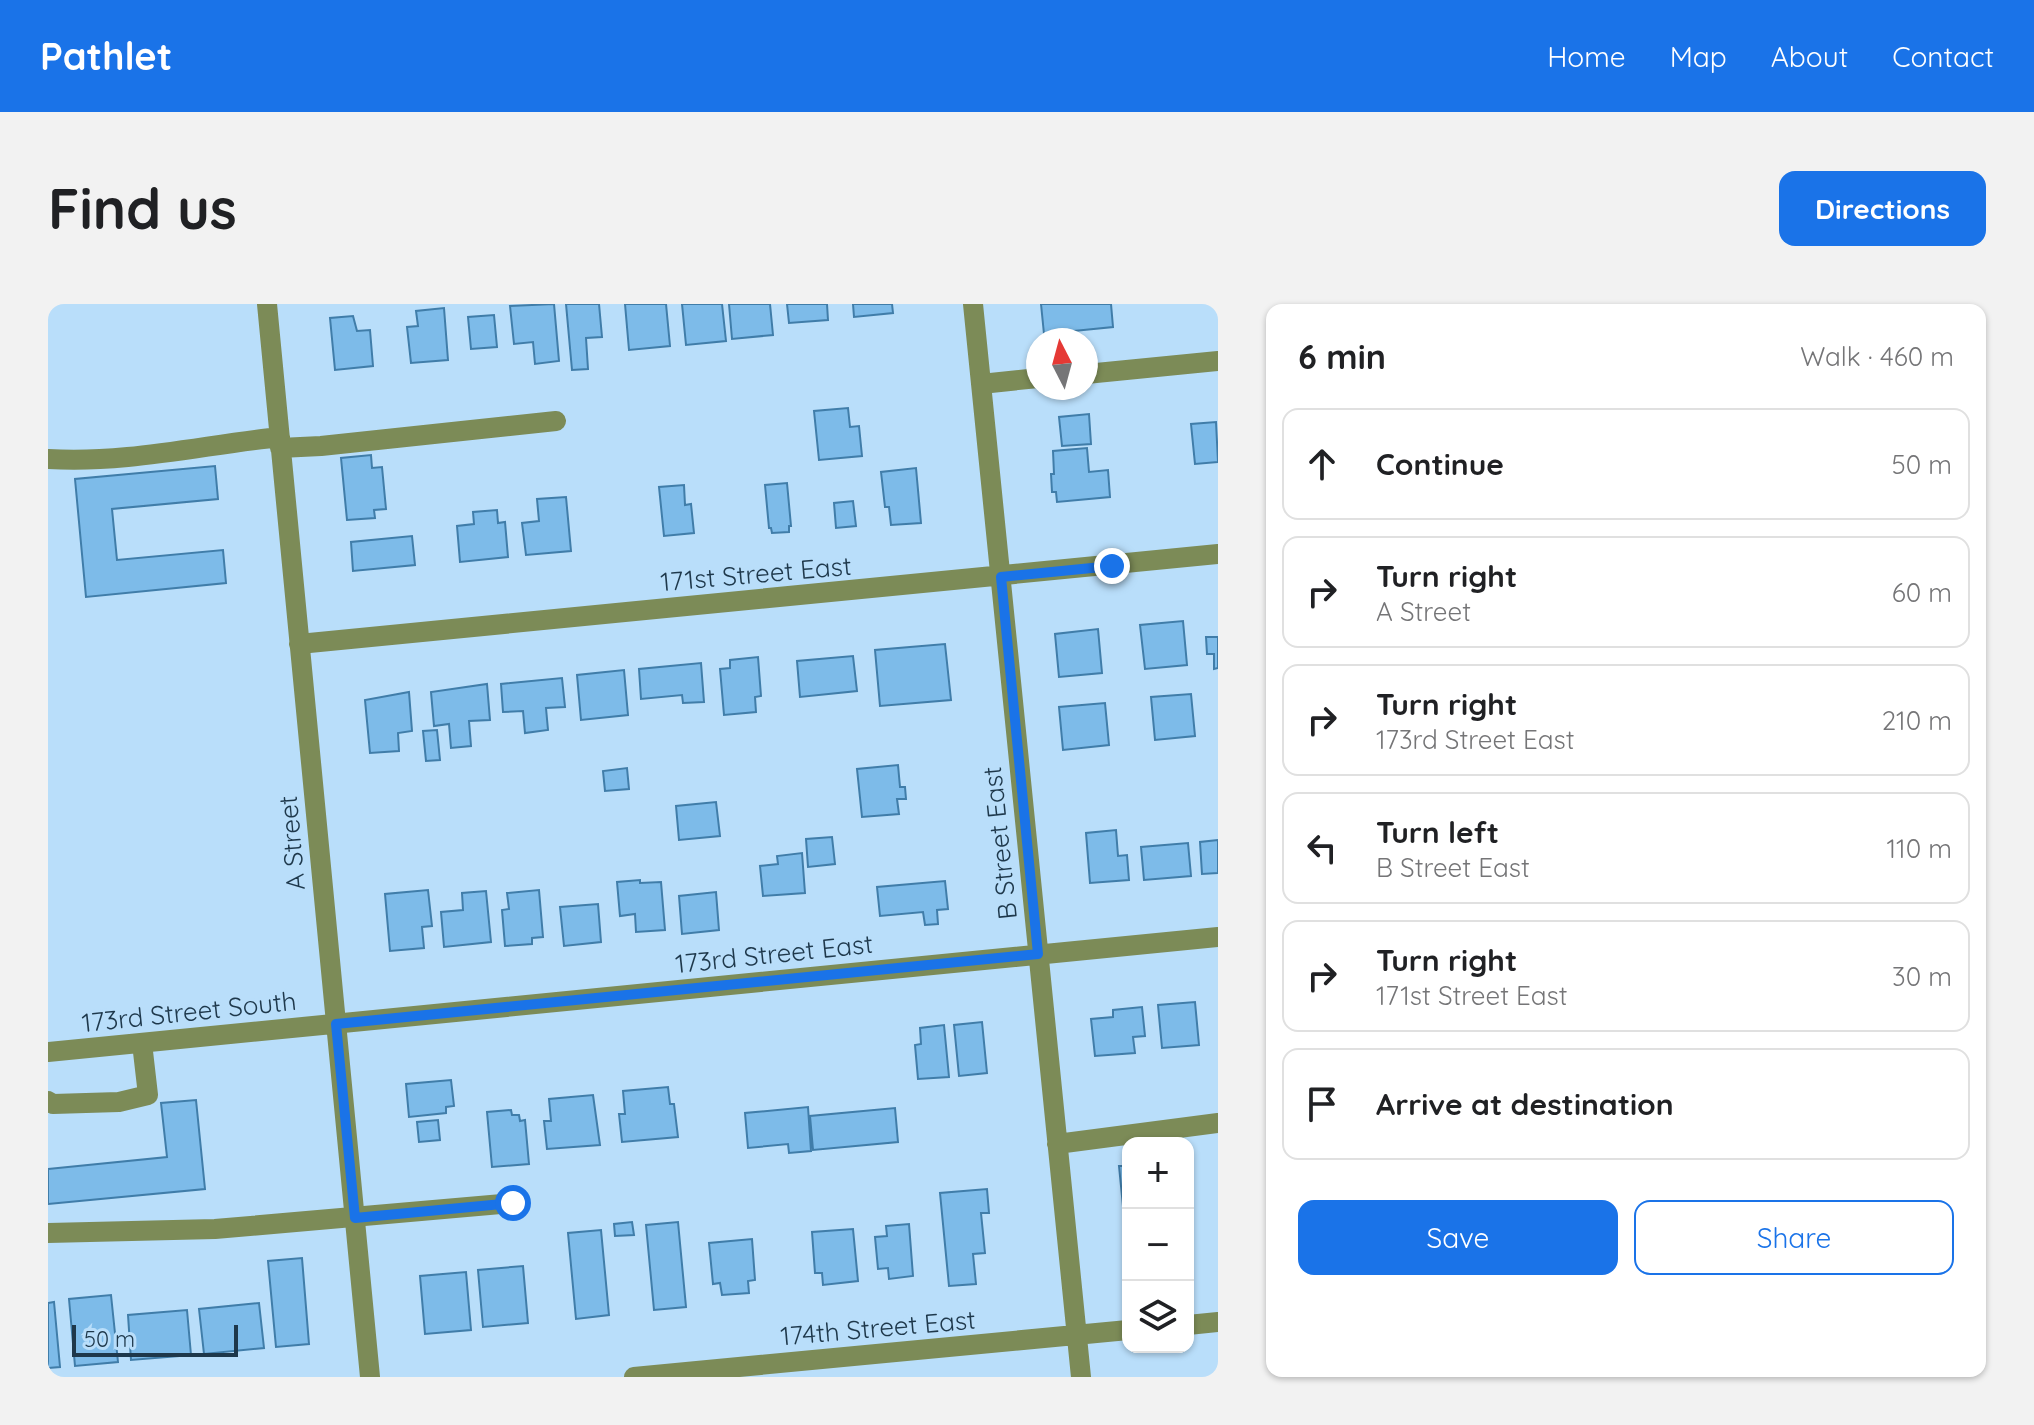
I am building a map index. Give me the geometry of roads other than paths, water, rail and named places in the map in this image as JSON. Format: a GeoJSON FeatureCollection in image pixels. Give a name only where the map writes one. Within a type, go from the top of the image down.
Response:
{"type":"FeatureCollection","features":[{"type":"Feature","properties":{"kind":"street","name":"A Street"},"geometry":{"type":"LineString","coordinates":[[267,304],[370,1377]]}},
{"type":"Feature","properties":{"kind":"street","name":"B Street East"},"geometry":{"type":"LineString","coordinates":[[973,304],[1081,1377]]}},
{"type":"Feature","properties":{"kind":"street"},"geometry":{"type":"LineString","coordinates":[[1098,373],[1218,361]]}},
{"type":"Feature","properties":{"kind":"street"},"geometry":{"type":"LineString","coordinates":[[981,384],[1026,379]]}},
{"type":"Feature","properties":{"kind":"street"},"geometry":{"type":"LineString","coordinates":[[48,459],[117,458],[280,442],[321,446],[556,421]]}},
{"type":"Feature","properties":{"kind":"street","name":"171st Street East"},"geometry":{"type":"LineString","coordinates":[[299,644],[1218,554]]}},
{"type":"Feature","properties":{"kind":"street","name":"173rd Street East"},"geometry":{"type":"LineString","coordinates":[[336,1024],[1218,937]]}},
{"type":"Feature","properties":{"kind":"street","name":"173rd Street South"},"geometry":{"type":"LineString","coordinates":[[48,1052],[336,1024]]}},
{"type":"Feature","properties":{"kind":"street"},"geometry":{"type":"LineString","coordinates":[[48,1101],[53,1104],[119,1102],[148,1095],[142,1043]]}},
{"type":"Feature","properties":{"kind":"street"},"geometry":{"type":"LineString","coordinates":[[1057,1144],[1218,1123]]}},
{"type":"Feature","properties":{"kind":"street"},"geometry":{"type":"LineString","coordinates":[[48,1233],[215,1229],[513,1203]]}},
{"type":"Feature","properties":{"kind":"street"},"geometry":{"type":"LineString","coordinates":[[1194,1324],[1218,1322]]}},
{"type":"Feature","properties":{"kind":"street","name":"174th Street East"},"geometry":{"type":"LineString","coordinates":[[634,1377],[1122,1331]]}}]}
